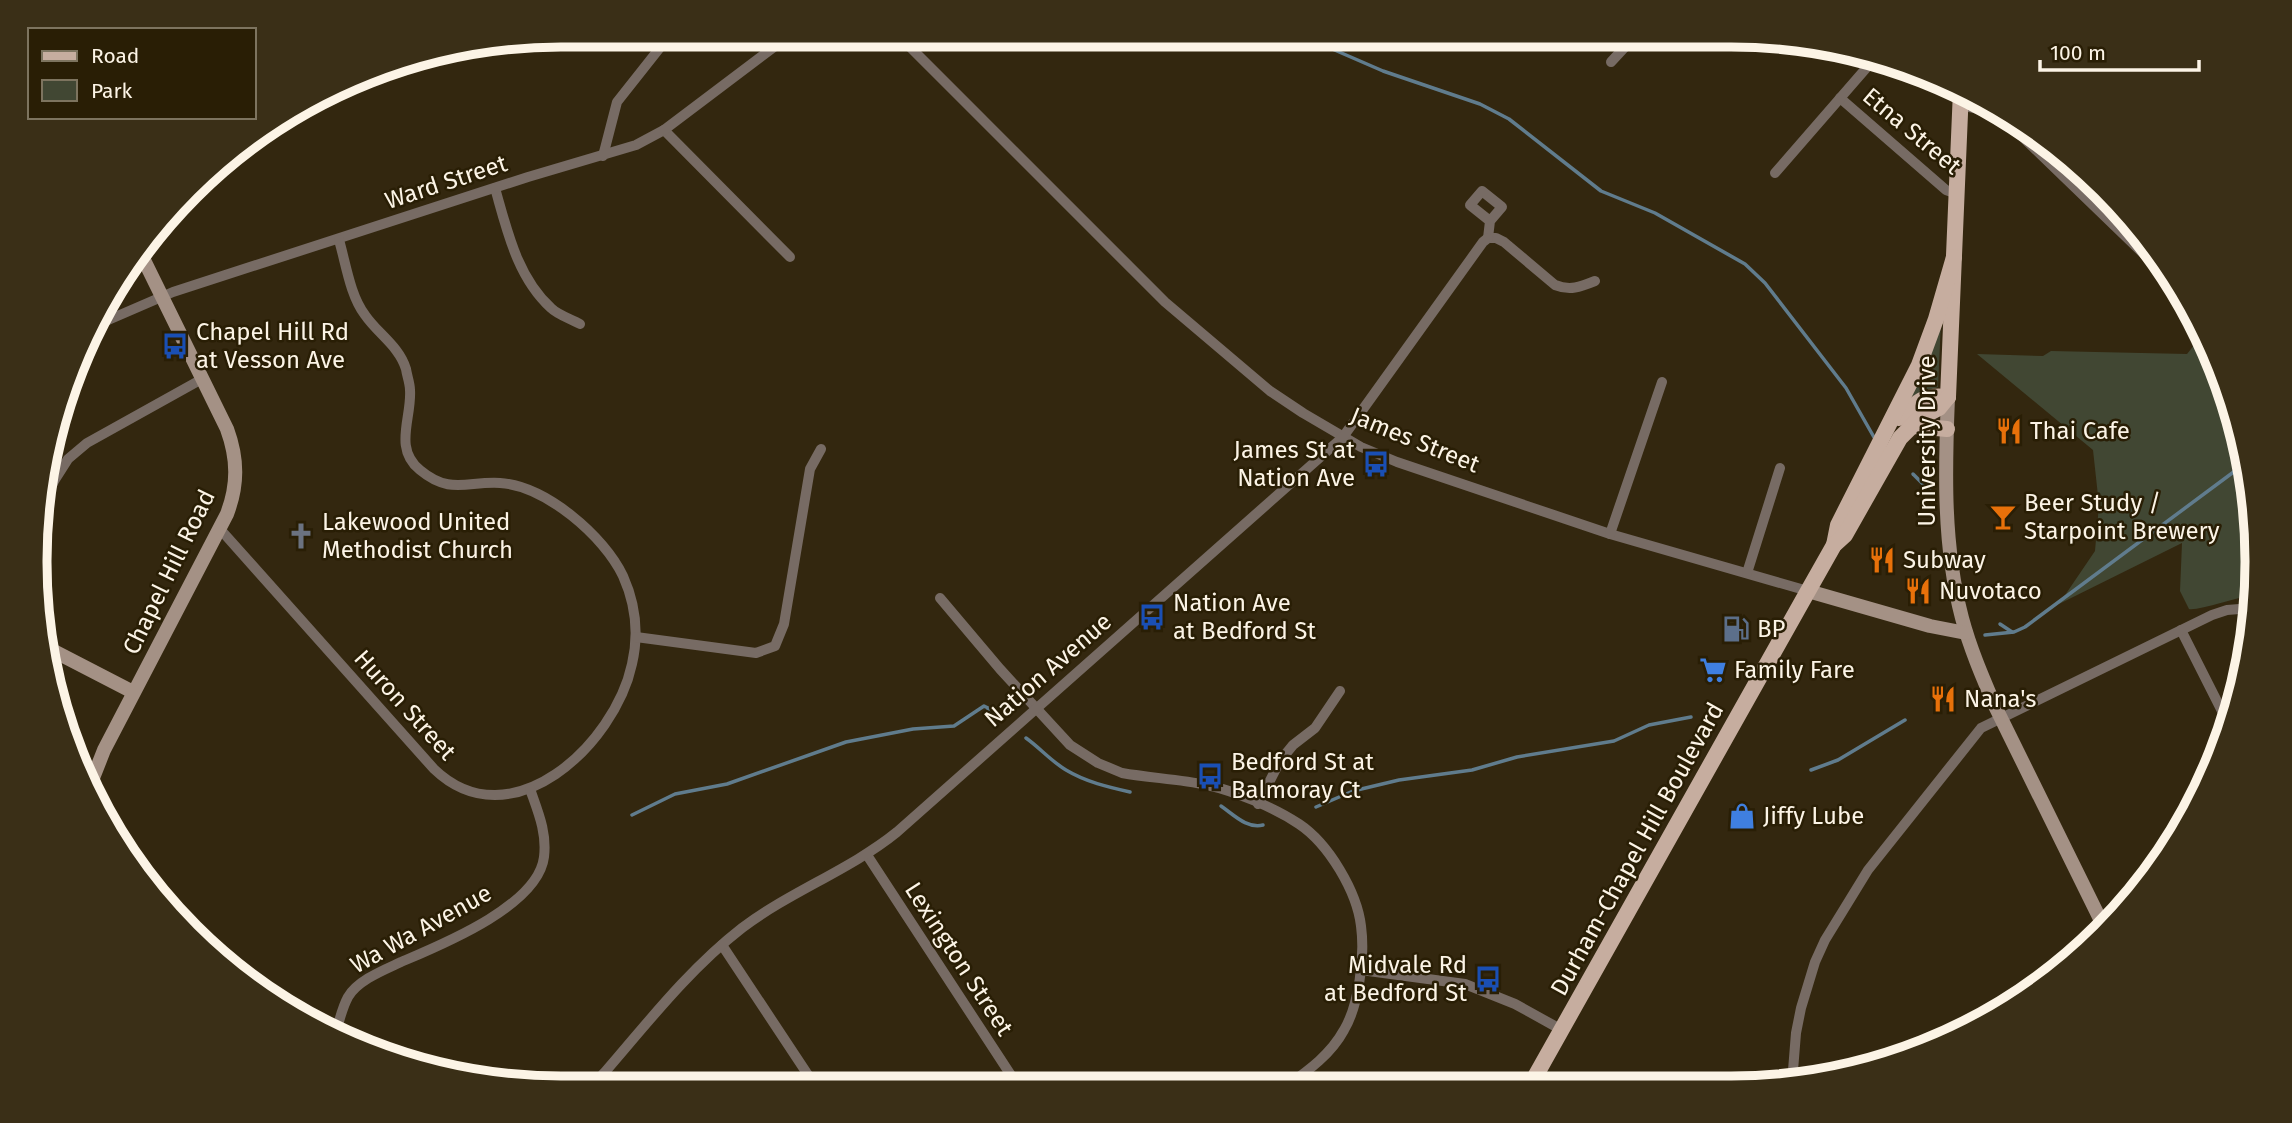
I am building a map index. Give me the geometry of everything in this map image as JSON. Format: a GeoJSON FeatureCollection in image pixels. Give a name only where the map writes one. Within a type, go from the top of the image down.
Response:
{"type":"FeatureCollection","features":[{"type":"Feature","properties":{"kind":"main road","name":"University Drive"},"geometry":{"type":"LineString","coordinates":[[1948,397],[1961,102]]}},
{"type":"Feature","properties":{"kind":"main road"},"geometry":{"type":"LineString","coordinates":[[1834,545],[1838,525],[1890,425],[1928,343],[1954,257]]}},
{"type":"Feature","properties":{"kind":"main road"},"geometry":{"type":"LineString","coordinates":[[1890,425],[1922,398],[1948,397]]}},
{"type":"Feature","properties":{"kind":"main road","name":"Durham-Chapel Hill Boulevard"},"geometry":{"type":"LineString","coordinates":[[1536,1076],[1834,545],[1845,535],[1903,434],[1920,418],[1939,408],[1948,397]]}},
{"type":"Feature","properties":{"kind":"main road"},"geometry":{"type":"LineString","coordinates":[[1914,426],[1947,429]]}},
{"type":"Feature","properties":{"kind":"street"},"geometry":{"type":"LineString","coordinates":[[603,156],[617,102],[661,47]]}},
{"type":"Feature","properties":{"kind":"street","name":"Ward Street"},"geometry":{"type":"LineString","coordinates":[[107,320],[162,296],[636,145],[664,130],[774,47]]}},
{"type":"Feature","properties":{"kind":"street","name":"James Street"},"geometry":{"type":"LineString","coordinates":[[910,47],[1164,302],[1270,391],[1361,447],[1397,462],[1610,534],[1930,626],[1966,633]]}},
{"type":"Feature","properties":{"kind":"street"},"geometry":{"type":"LineString","coordinates":[[1612,62],[1625,47]]}},
{"type":"Feature","properties":{"kind":"street"},"geometry":{"type":"LineString","coordinates":[[1775,173],[1868,66]]}},
{"type":"Feature","properties":{"kind":"street","name":"Etna Street"},"geometry":{"type":"LineString","coordinates":[[1840,98],[1947,190],[1957,194]]}},
{"type":"Feature","properties":{"kind":"street"},"geometry":{"type":"LineString","coordinates":[[664,130],[790,257]]}},
{"type":"Feature","properties":{"kind":"street"},"geometry":{"type":"LineString","coordinates":[[2029,143],[2139,249]]}},
{"type":"Feature","properties":{"kind":"street"},"geometry":{"type":"LineString","coordinates":[[495,188],[514,252],[533,286],[552,309],[580,324]]}},
{"type":"Feature","properties":{"kind":"street"},"geometry":{"type":"LineString","coordinates":[[1490,221],[1488,238],[1500,240],[1555,285],[1564,289],[1575,289],[1595,281]]}},
{"type":"Feature","properties":{"kind":"street","name":"Nation Avenue"},"geometry":{"type":"LineString","coordinates":[[603,1074],[682,984],[722,945],[777,905],[867,855],[897,832],[1343,437],[1488,238]]}},
{"type":"Feature","properties":{"kind":"street","name":"Huron Street"},"geometry":{"type":"LineString","coordinates":[[220,529],[444,779],[468,792],[498,796],[530,789],[559,772],[590,743],[606,722],[627,683],[636,637],[634,608],[621,573],[593,535],[567,513],[532,491],[511,484],[453,486],[442,483],[418,469],[412,461],[404,439],[410,391],[405,368],[398,352],[359,306],[339,240]]}},
{"type":"Feature","properties":{"kind":"street","name":"Chapel Hill Road"},"geometry":{"type":"LineString","coordinates":[[94,777],[133,692],[220,529],[234,490],[236,464],[227,429],[145,261]]}},
{"type":"Feature","properties":{"kind":"street"},"geometry":{"type":"LineString","coordinates":[[54,481],[68,459],[87,443],[202,379]]}},
{"type":"Feature","properties":{"kind":"street"},"geometry":{"type":"LineString","coordinates":[[1610,534],[1662,382]]}},
{"type":"Feature","properties":{"kind":"street","name":"University Drive"},"geometry":{"type":"LineString","coordinates":[[1948,397],[1949,540],[1953,577],[1966,633],[2001,718],[2100,918]]}},
{"type":"Feature","properties":{"kind":"street"},"geometry":{"type":"LineString","coordinates":[[636,637],[756,653],[775,646],[784,624],[810,469],[821,449]]}},
{"type":"Feature","properties":{"kind":"street"},"geometry":{"type":"LineString","coordinates":[[1747,573],[1780,468]]}},
{"type":"Feature","properties":{"kind":"street"},"geometry":{"type":"LineString","coordinates":[[940,598],[1070,745],[1111,769],[1144,777],[1206,785],[1281,813],[1308,831],[1336,863],[1361,923],[1361,970],[1352,1013],[1343,1033],[1320,1061],[1300,1076]]}},
{"type":"Feature","properties":{"kind":"street"},"geometry":{"type":"LineString","coordinates":[[1793,1072],[1796,1033],[1808,983],[1825,940],[1844,906],[1882,852],[1981,728],[2212,615],[2242,609]]}},
{"type":"Feature","properties":{"kind":"street"},"geometry":{"type":"LineString","coordinates":[[2180,630],[2222,712]]}},
{"type":"Feature","properties":{"kind":"street"},"geometry":{"type":"LineString","coordinates":[[55,652],[133,692]]}},
{"type":"Feature","properties":{"kind":"street"},"geometry":{"type":"LineString","coordinates":[[1258,804],[1280,761],[1293,745],[1315,728],[1340,691]]}},
{"type":"Feature","properties":{"kind":"street","name":"Wa Wa Avenue"},"geometry":{"type":"LineString","coordinates":[[339,1025],[348,998],[354,990],[390,967],[441,945],[492,917],[512,902],[531,882],[541,867],[544,838],[530,789]]}},
{"type":"Feature","properties":{"kind":"street","name":"Lexington Street"},"geometry":{"type":"LineString","coordinates":[[867,855],[1011,1076]]}},
{"type":"Feature","properties":{"kind":"street"},"geometry":{"type":"LineString","coordinates":[[722,945],[809,1076]]}},
{"type":"Feature","properties":{"kind":"street"},"geometry":{"type":"LineString","coordinates":[[1361,970],[1465,984],[1515,1004],[1562,1030]]}},
{"type":"Feature","properties":{"kind":"green space"},"geometry":{"type":"Polygon","coordinates":[[[1941,322],[1938,387],[1908,398],[1941,322]]]}},
{"type":"Feature","properties":{"kind":"green space"},"geometry":{"type":"Polygon","coordinates":[[[2196,343],[2217,396],[2235,461],[2244,528],[2244,598],[2189,609],[2180,591],[2182,543],[2059,604],[2095,551],[2099,505],[2093,450],[1977,354],[2043,356],[2051,351],[2187,354],[2196,343]]]}},
{"type":"Feature","properties":{"kind":"waterway"},"geometry":{"type":"LineString","coordinates":[[1328,47],[1383,71],[1480,104],[1509,119],[1601,191],[1655,213],[1745,264],[1765,283],[1846,388],[1875,439]]}},
{"type":"Feature","properties":{"kind":"waterway"},"geometry":{"type":"LineString","coordinates":[[1985,635],[2014,632],[2025,627],[2236,470]]}},
{"type":"Feature","properties":{"kind":"waterway"},"geometry":{"type":"LineString","coordinates":[[1913,474],[1932,493]]}},
{"type":"Feature","properties":{"kind":"waterway"},"geometry":{"type":"LineString","coordinates":[[2000,624],[2012,632]]}},
{"type":"Feature","properties":{"kind":"waterway"},"geometry":{"type":"LineString","coordinates":[[632,815],[675,794],[727,784],[846,742],[913,729],[954,726],[984,706],[997,719]]}},
{"type":"Feature","properties":{"kind":"waterway"},"geometry":{"type":"LineString","coordinates":[[1316,807],[1353,791],[1399,780],[1472,770],[1517,757],[1614,741],[1649,725],[1691,717]]}},
{"type":"Feature","properties":{"kind":"waterway"},"geometry":{"type":"LineString","coordinates":[[1811,770],[1838,760],[1905,720]]}},
{"type":"Feature","properties":{"kind":"waterway"},"geometry":{"type":"LineString","coordinates":[[1026,738],[1066,770],[1097,784],[1130,792]]}},
{"type":"Feature","properties":{"kind":"waterway"},"geometry":{"type":"LineString","coordinates":[[1221,806],[1246,823],[1263,825]]}},
{"type":"Feature","properties":{"kind":"place","name":"Chapel Hill Rd at Vesson Ave"},"geometry":{"type":"Point","coordinates":[175,346]}},
{"type":"Feature","properties":{"kind":"place","name":"Thai Cafe"},"geometry":{"type":"Point","coordinates":[2009,431]}},
{"type":"Feature","properties":{"kind":"place","name":"James St at Nation Ave"},"geometry":{"type":"Point","coordinates":[1376,464]}},
{"type":"Feature","properties":{"kind":"place","name":"Beer Study / Starpoint Brewery"},"geometry":{"type":"Point","coordinates":[2003,517]}},
{"type":"Feature","properties":{"kind":"place","name":"Lakewood United Methodist Church"},"geometry":{"type":"Point","coordinates":[301,536]}},
{"type":"Feature","properties":{"kind":"place","name":"Subway"},"geometry":{"type":"Point","coordinates":[1882,560]}},
{"type":"Feature","properties":{"kind":"place","name":"Nuvotaco"},"geometry":{"type":"Point","coordinates":[1918,591]}},
{"type":"Feature","properties":{"kind":"place","name":"Nation Ave at Bedford St"},"geometry":{"type":"Point","coordinates":[1152,617]}},
{"type":"Feature","properties":{"kind":"place","name":"BP"},"geometry":{"type":"Point","coordinates":[1736,629]}},
{"type":"Feature","properties":{"kind":"place","name":"Family Fare"},"geometry":{"type":"Point","coordinates":[1713,670]}},
{"type":"Feature","properties":{"kind":"place","name":"Nana's"},"geometry":{"type":"Point","coordinates":[1943,699]}},
{"type":"Feature","properties":{"kind":"place","name":"Bedford St at Balmoray Ct"},"geometry":{"type":"Point","coordinates":[1210,776]}},
{"type":"Feature","properties":{"kind":"place","name":"Jiffy Lube"},"geometry":{"type":"Point","coordinates":[1742,816]}},
{"type":"Feature","properties":{"kind":"place","name":"Midvale Rd at Bedford St"},"geometry":{"type":"Point","coordinates":[1488,979]}}]}
